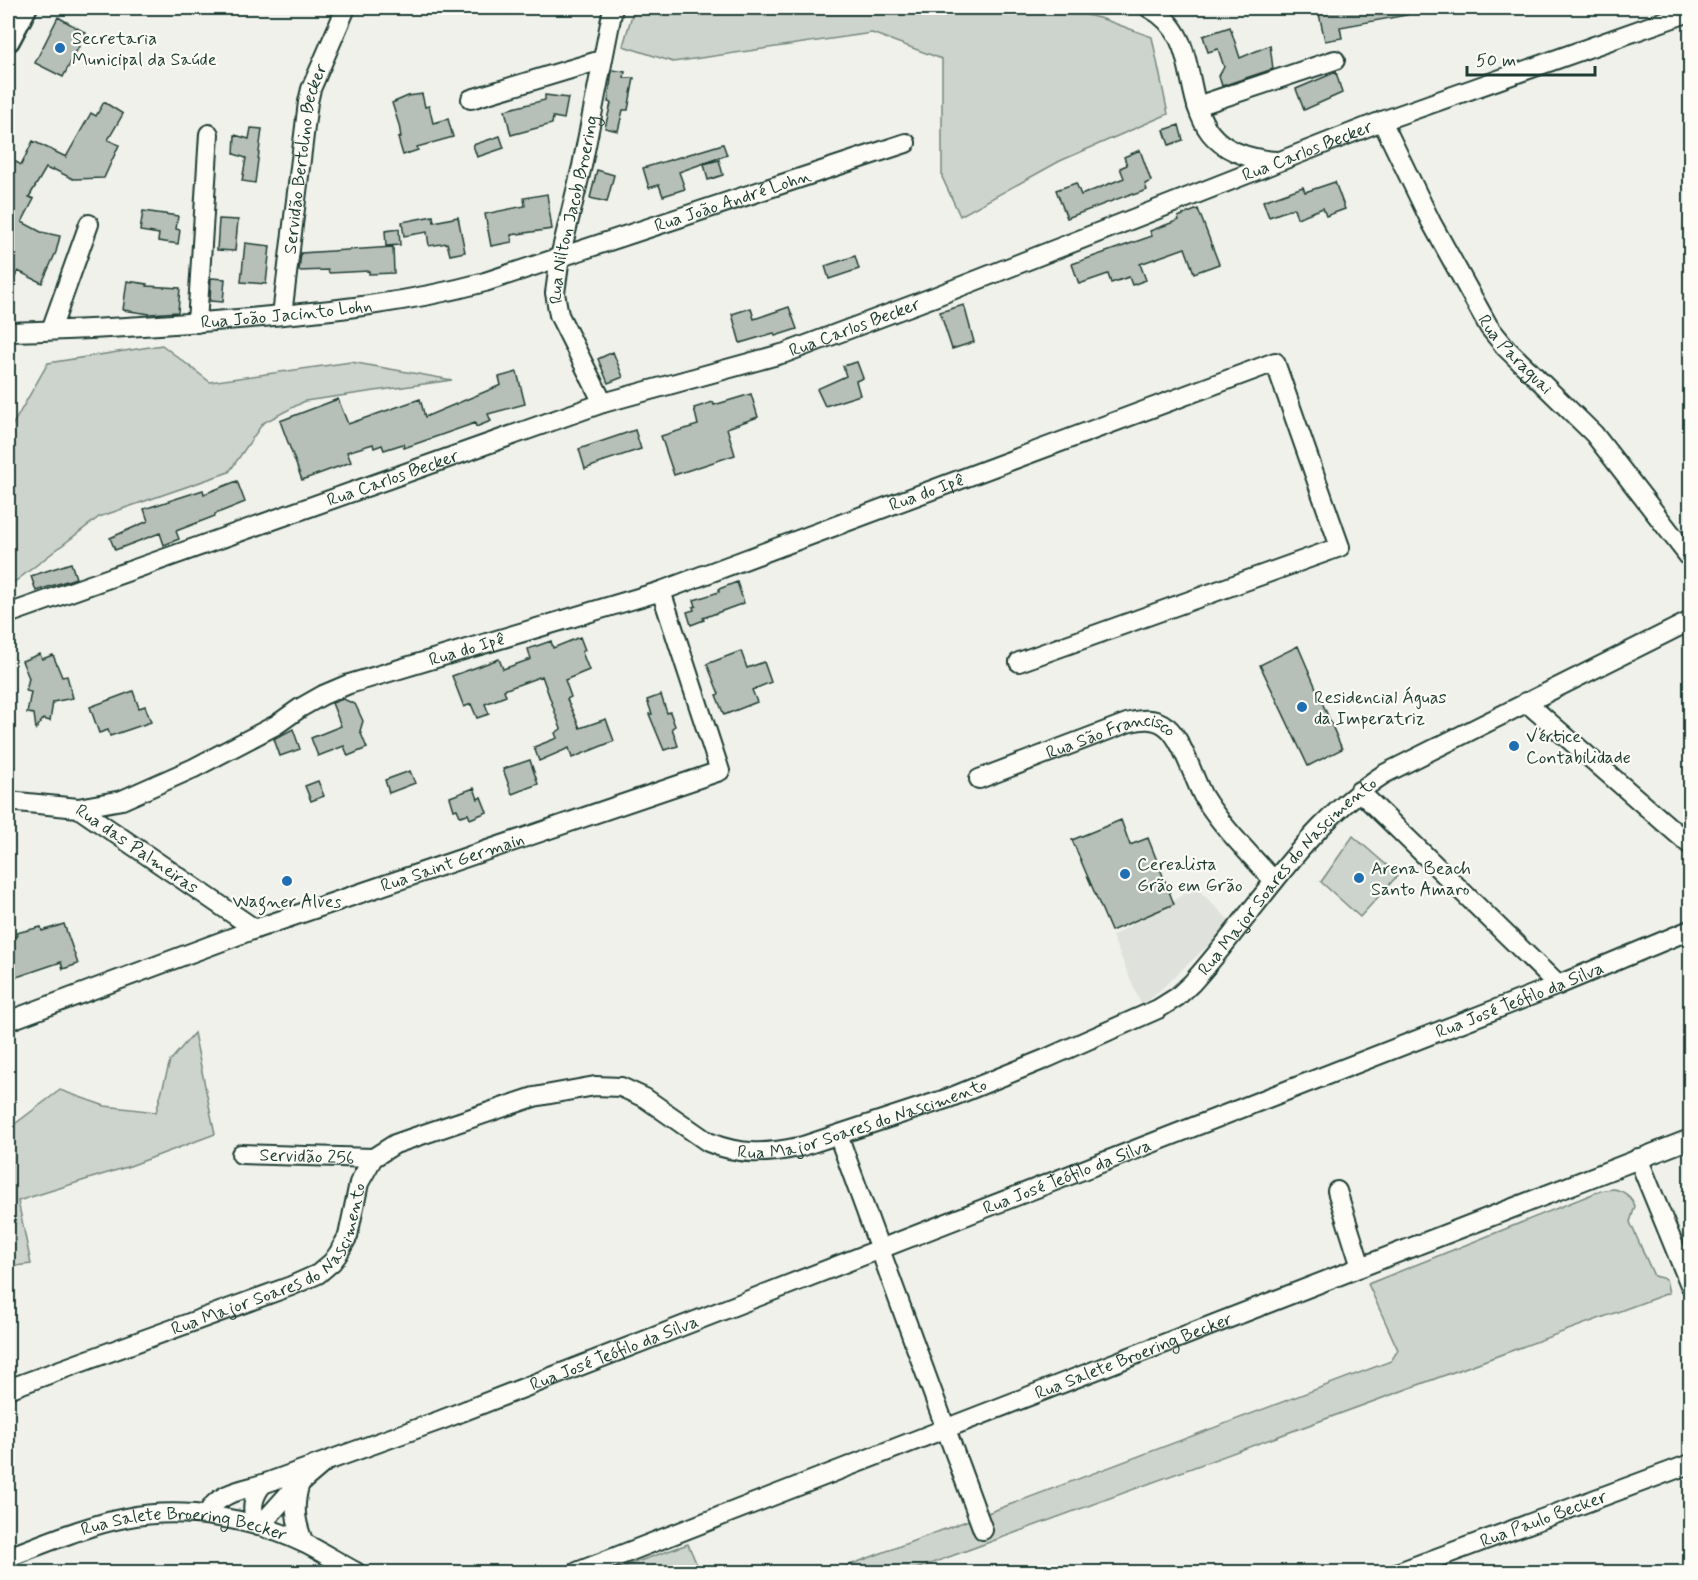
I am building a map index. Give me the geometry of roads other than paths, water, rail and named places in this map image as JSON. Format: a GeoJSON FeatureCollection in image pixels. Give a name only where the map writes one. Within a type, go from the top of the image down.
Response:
{"type":"FeatureCollection","features":[{"type":"Feature","properties":{"kind":"main road"},"geometry":{"type":"LineString","coordinates":[[8,40],[25,8]]}},
{"type":"Feature","properties":{"kind":"street","name":"Servidão Bertolino Becker"},"geometry":{"type":"LineString","coordinates":[[282,315],[308,102],[346,8]]}},
{"type":"Feature","properties":{"kind":"street","name":"Rua Nilton Jacob Broering"},"geometry":{"type":"LineString","coordinates":[[603,403],[559,315],[555,287],[582,166],[613,8]]}},
{"type":"Feature","properties":{"kind":"street"},"geometry":{"type":"LineString","coordinates":[[1149,8],[1167,19],[1178,35],[1197,106],[1205,125],[1222,146],[1258,160],[1278,161]]}},
{"type":"Feature","properties":{"kind":"street","name":"Rua Carlos Becker"},"geometry":{"type":"LineString","coordinates":[[8,614],[603,403],[785,353],[1382,121],[1690,12]]}},
{"type":"Feature","properties":{"kind":"street"},"geometry":{"type":"LineString","coordinates":[[471,99],[601,60]]}},
{"type":"Feature","properties":{"kind":"street"},"geometry":{"type":"LineString","coordinates":[[1197,106],[1335,60]]}},
{"type":"Feature","properties":{"kind":"street","name":"Rua Paraguai"},"geometry":{"type":"LineString","coordinates":[[1382,121],[1431,222],[1488,327],[1506,348],[1594,434],[1690,558]]}},
{"type":"Feature","properties":{"kind":"street"},"geometry":{"type":"LineString","coordinates":[[197,323],[209,134]]}},
{"type":"Feature","properties":{"kind":"street","name":"Rua João André Lohn"},"geometry":{"type":"LineString","coordinates":[[560,257],[906,143]]}},
{"type":"Feature","properties":{"kind":"street"},"geometry":{"type":"LineString","coordinates":[[51,330],[89,224]]}},
{"type":"Feature","properties":{"kind":"street","name":"Rua João Jacinto Lohn"},"geometry":{"type":"LineString","coordinates":[[8,332],[197,323],[420,298],[485,282],[560,257]]}},
{"type":"Feature","properties":{"kind":"street","name":"Rua do Ipê"},"geometry":{"type":"LineString","coordinates":[[78,808],[122,800],[194,768],[276,724],[323,695],[349,684],[661,591],[1275,362],[1340,547],[1019,662]]}},
{"type":"Feature","properties":{"kind":"street","name":"Rua Saint Germain"},"geometry":{"type":"LineString","coordinates":[[8,1021],[255,929],[720,771],[661,591]]}},
{"type":"Feature","properties":{"kind":"street","name":"Rua Major Soares do Nascimento"},"geometry":{"type":"LineString","coordinates":[[8,1389],[291,1286],[318,1274],[332,1262],[348,1236],[359,1183],[373,1158],[395,1144],[534,1097],[596,1086],[621,1087],[645,1098],[708,1142],[734,1151],[778,1152],[949,1098],[1045,1059],[1167,1003],[1185,991],[1319,828],[1359,790],[1384,774],[1690,621]]}},
{"type":"Feature","properties":{"kind":"street"},"geometry":{"type":"LineString","coordinates":[[1526,702],[1690,846]]}},
{"type":"Feature","properties":{"kind":"street","name":"Rua São Francisco"},"geometry":{"type":"LineString","coordinates":[[979,779],[1127,723],[1144,719],[1157,721],[1173,734],[1203,795],[1220,820],[1274,881]]}},
{"type":"Feature","properties":{"kind":"street"},"geometry":{"type":"LineString","coordinates":[[1359,790],[1558,985]]}},
{"type":"Feature","properties":{"kind":"street","name":"Rua das Palmeiras"},"geometry":{"type":"LineString","coordinates":[[8,801],[78,808],[255,929]]}},
{"type":"Feature","properties":{"kind":"street","name":"Rua José Teófilo da Silva"},"geometry":{"type":"LineString","coordinates":[[207,1515],[211,1506],[221,1497],[441,1420],[1558,985],[1690,930]]}},
{"type":"Feature","properties":{"kind":"street"},"geometry":{"type":"LineString","coordinates":[[837,1135],[948,1430],[983,1530]]}},
{"type":"Feature","properties":{"kind":"street","name":"Rua Salete Broering Becker"},"geometry":{"type":"LineString","coordinates":[[577,1572],[948,1430],[1690,1139]]}},
{"type":"Feature","properties":{"kind":"street","name":"Servidão 256"},"geometry":{"type":"LineString","coordinates":[[241,1154],[373,1158]]}},
{"type":"Feature","properties":{"kind":"street"},"geometry":{"type":"LineString","coordinates":[[1638,1158],[1690,1285]]}},
{"type":"Feature","properties":{"kind":"street"},"geometry":{"type":"LineString","coordinates":[[1337,1191],[1361,1267]]}},
{"type":"Feature","properties":{"kind":"street"},"geometry":{"type":"LineString","coordinates":[[263,1484],[253,1504],[254,1519],[258,1526],[300,1483],[325,1462]]}},
{"type":"Feature","properties":{"kind":"street","name":"Rua Paulo Becker"},"geometry":{"type":"LineString","coordinates":[[1399,1572],[1690,1464]]}},
{"type":"Feature","properties":{"kind":"street"},"geometry":{"type":"LineString","coordinates":[[300,1483],[295,1510],[298,1528],[304,1543]]}},
{"type":"Feature","properties":{"kind":"street","name":"Rua Salete Broering Becker"},"geometry":{"type":"LineString","coordinates":[[8,1557],[124,1518],[151,1514],[207,1515],[258,1526],[304,1543],[356,1572]]}},
{"type":"Feature","properties":{"kind":"place","name":"Secretaria Municipal da Saúde"},"geometry":{"type":"Point","coordinates":[60,48]}},
{"type":"Feature","properties":{"kind":"place","name":"Residencial Águas da Imperatriz"},"geometry":{"type":"Point","coordinates":[1302,707]}},
{"type":"Feature","properties":{"kind":"place","name":"Vértice Contabilidade"},"geometry":{"type":"Point","coordinates":[1514,746]}},
{"type":"Feature","properties":{"kind":"place","name":"Cerealista Grão em Grão"},"geometry":{"type":"Point","coordinates":[1125,874]}},
{"type":"Feature","properties":{"kind":"place","name":"Arena Beach Santo Amaro"},"geometry":{"type":"Point","coordinates":[1359,878]}},
{"type":"Feature","properties":{"kind":"place","name":"Wagner Alves"},"geometry":{"type":"Point","coordinates":[287,881]}}]}
